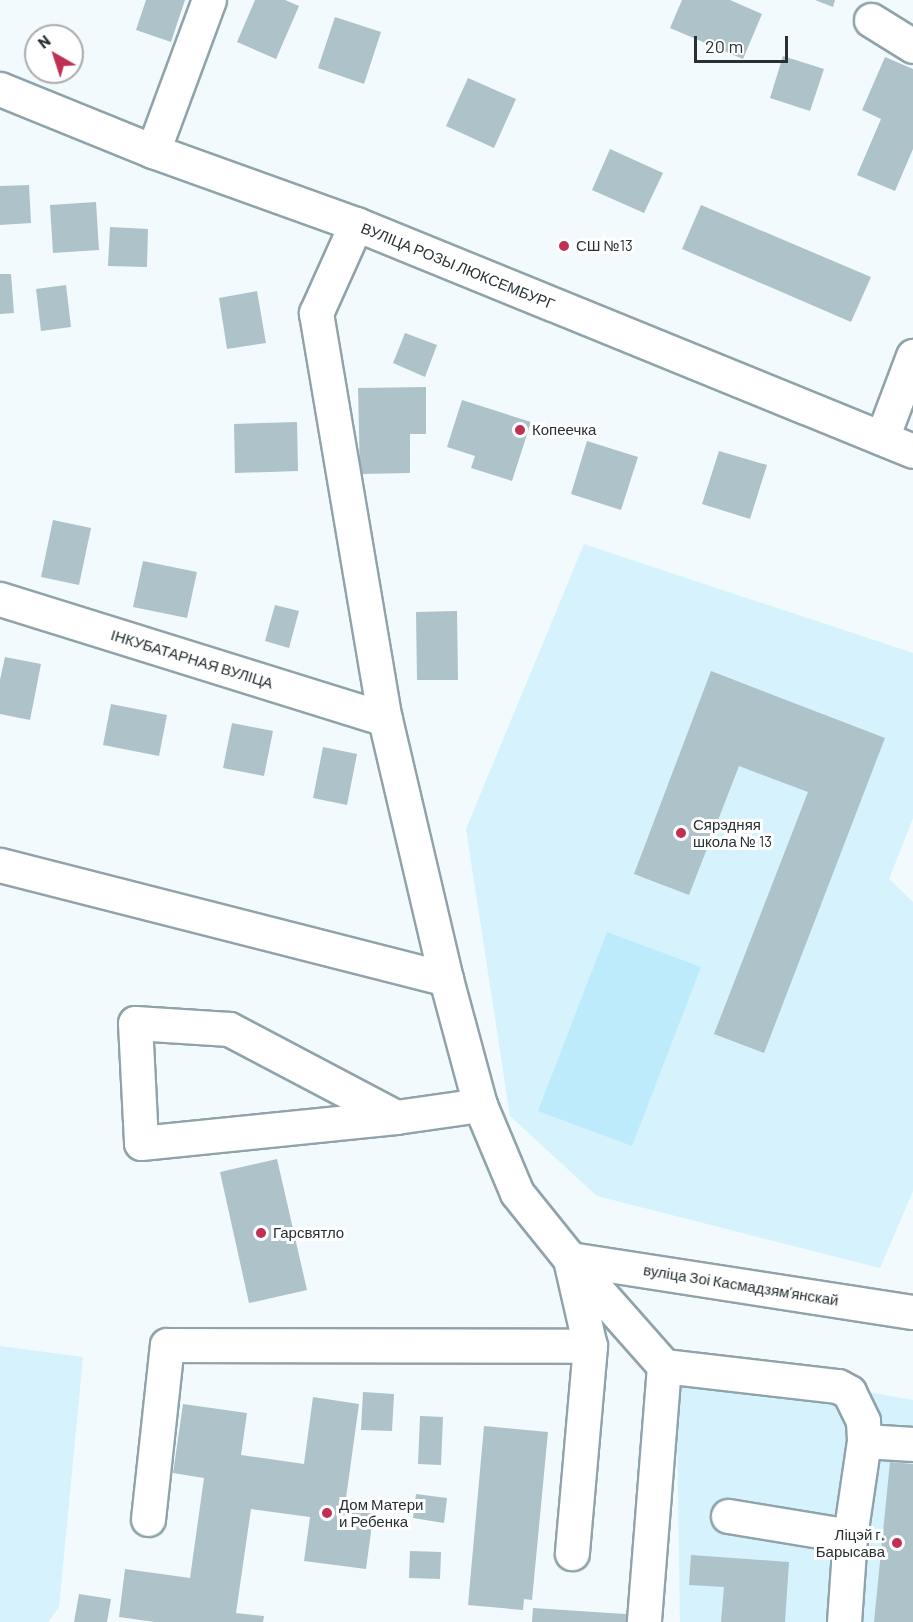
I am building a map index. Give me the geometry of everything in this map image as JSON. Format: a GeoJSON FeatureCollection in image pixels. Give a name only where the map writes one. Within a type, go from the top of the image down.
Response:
{"type":"FeatureCollection","features":[{"type":"Feature","properties":{"kind":"street"},"geometry":{"type":"LineString","coordinates":[[153,151],[208,0]]}},
{"type":"Feature","properties":{"kind":"street"},"geometry":{"type":"LineString","coordinates":[[871,20],[913,46]]}},
{"type":"Feature","properties":{"kind":"street","name":"ВУЛІЦА РОЗЫ ЛЮКСЕМБУРГ"},"geometry":{"type":"LineString","coordinates":[[0,89],[153,151],[356,224],[913,451]]}},
{"type":"Feature","properties":{"kind":"street"},"geometry":{"type":"LineString","coordinates":[[356,224],[316,313],[385,719],[446,979],[480,1105],[517,1193],[570,1259],[664,1366],[838,1386],[849,1392],[859,1409],[863,1422],[864,1441],[850,1536],[844,1622]]}},
{"type":"Feature","properties":{"kind":"street"},"geometry":{"type":"LineString","coordinates":[[882,438],[913,356]]}},
{"type":"Feature","properties":{"kind":"street","name":"ІНКУБАТАРНАЯ ВУЛІЦА"},"geometry":{"type":"LineString","coordinates":[[0,599],[385,719]]}},
{"type":"Feature","properties":{"kind":"street"},"geometry":{"type":"LineString","coordinates":[[0,865],[446,979]]}},
{"type":"Feature","properties":{"kind":"street"},"geometry":{"type":"LineString","coordinates":[[396,1117],[229,1029],[135,1023],[141,1143],[396,1117],[480,1105]]}},
{"type":"Feature","properties":{"kind":"street"},"geometry":{"type":"LineString","coordinates":[[570,1259],[590,1346],[572,1553]]}},
{"type":"Feature","properties":{"kind":"street","name":"вуліца Зоі Касмадзямʼянскай"},"geometry":{"type":"LineString","coordinates":[[570,1259],[913,1312]]}},
{"type":"Feature","properties":{"kind":"street"},"geometry":{"type":"LineString","coordinates":[[148,1519],[167,1345],[590,1346]]}},
{"type":"Feature","properties":{"kind":"street"},"geometry":{"type":"LineString","coordinates":[[644,1622],[664,1366]]}},
{"type":"Feature","properties":{"kind":"street"},"geometry":{"type":"LineString","coordinates":[[864,1441],[913,1444]]}},
{"type":"Feature","properties":{"kind":"street"},"geometry":{"type":"LineString","coordinates":[[728,1516],[850,1536]]}},
{"type":"Feature","properties":{"kind":"shaded area"},"geometry":{"type":"Polygon","coordinates":[[[584,544],[913,653],[913,818],[889,879],[913,902],[913,1191],[880,1268],[597,1196],[510,1116],[466,829],[584,544]]]}},
{"type":"Feature","properties":{"kind":"shaded area"},"geometry":{"type":"Polygon","coordinates":[[[607,932],[701,967],[632,1146],[538,1111],[607,932]]]}},
{"type":"Feature","properties":{"kind":"shaded area"},"geometry":{"type":"Polygon","coordinates":[[[0,1346],[83,1357],[59,1607],[48,1622],[0,1622],[0,1346]]]}},
{"type":"Feature","properties":{"kind":"shaded area"},"geometry":{"type":"Polygon","coordinates":[[[676,1358],[913,1400],[913,1622],[680,1622],[676,1358]]]}},
{"type":"Feature","properties":{"kind":"building"},"geometry":{"type":"Polygon","coordinates":[[[146,0],[185,0],[171,42],[136,30],[146,0]]]}},
{"type":"Feature","properties":{"kind":"building"},"geometry":{"type":"Polygon","coordinates":[[[255,0],[285,0],[299,6],[276,59],[237,42],[255,0]]]}},
{"type":"Feature","properties":{"kind":"building"},"geometry":{"type":"Polygon","coordinates":[[[682,0],[730,0],[762,14],[743,59],[670,28],[682,0]]]}},
{"type":"Feature","properties":{"kind":"building"},"geometry":{"type":"Polygon","coordinates":[[[815,0],[835,0],[833,7],[815,0]]]}},
{"type":"Feature","properties":{"kind":"building"},"geometry":{"type":"Polygon","coordinates":[[[335,17],[381,32],[364,84],[318,68],[335,17]]]}},
{"type":"Feature","properties":{"kind":"building"},"geometry":{"type":"Polygon","coordinates":[[[783,56],[824,69],[810,111],[770,98],[783,56]]]}},
{"type":"Feature","properties":{"kind":"building"},"geometry":{"type":"Polygon","coordinates":[[[885,57],[913,69],[913,149],[895,191],[857,175],[881,119],[862,110],[885,57]]]}},
{"type":"Feature","properties":{"kind":"building"},"geometry":{"type":"Polygon","coordinates":[[[468,78],[516,99],[494,148],[446,126],[468,78]]]}},
{"type":"Feature","properties":{"kind":"building"},"geometry":{"type":"Polygon","coordinates":[[[610,149],[663,173],[644,213],[592,190],[610,149]]]}},
{"type":"Feature","properties":{"kind":"building"},"geometry":{"type":"Polygon","coordinates":[[[29,185],[31,223],[0,225],[0,186],[29,185]]]}},
{"type":"Feature","properties":{"kind":"building"},"geometry":{"type":"Polygon","coordinates":[[[96,202],[99,250],[53,253],[50,205],[96,202]]]}},
{"type":"Feature","properties":{"kind":"building"},"geometry":{"type":"Polygon","coordinates":[[[701,205],[871,277],[851,322],[682,249],[701,205]]]}},
{"type":"Feature","properties":{"kind":"building"},"geometry":{"type":"Polygon","coordinates":[[[110,227],[148,229],[147,267],[108,266],[110,227]]]}},
{"type":"Feature","properties":{"kind":"building"},"geometry":{"type":"Polygon","coordinates":[[[0,274],[11,274],[14,313],[0,314],[0,274]]]}},
{"type":"Feature","properties":{"kind":"building"},"geometry":{"type":"Polygon","coordinates":[[[66,285],[71,327],[41,331],[36,289],[66,285]]]}},
{"type":"Feature","properties":{"kind":"building"},"geometry":{"type":"Polygon","coordinates":[[[257,291],[266,343],[227,349],[219,298],[257,291]]]}},
{"type":"Feature","properties":{"kind":"building"},"geometry":{"type":"Polygon","coordinates":[[[405,333],[437,345],[425,377],[393,363],[405,333]]]}},
{"type":"Feature","properties":{"kind":"building"},"geometry":{"type":"Polygon","coordinates":[[[426,387],[426,434],[410,434],[410,473],[360,474],[358,388],[426,387]]]}},
{"type":"Feature","properties":{"kind":"building"},"geometry":{"type":"Polygon","coordinates":[[[462,400],[531,422],[512,481],[471,468],[475,456],[447,447],[462,400]]]}},
{"type":"Feature","properties":{"kind":"building"},"geometry":{"type":"Polygon","coordinates":[[[297,422],[298,471],[235,473],[234,424],[297,422]]]}},
{"type":"Feature","properties":{"kind":"building"},"geometry":{"type":"Polygon","coordinates":[[[587,441],[638,457],[621,510],[571,494],[587,441]]]}},
{"type":"Feature","properties":{"kind":"building"},"geometry":{"type":"Polygon","coordinates":[[[719,451],[767,465],[750,519],[702,504],[719,451]]]}},
{"type":"Feature","properties":{"kind":"building"},"geometry":{"type":"Polygon","coordinates":[[[53,520],[91,528],[79,585],[41,577],[53,520]]]}},
{"type":"Feature","properties":{"kind":"building"},"geometry":{"type":"Polygon","coordinates":[[[143,561],[197,572],[187,618],[133,607],[143,561]]]}},
{"type":"Feature","properties":{"kind":"building"},"geometry":{"type":"Polygon","coordinates":[[[275,605],[299,611],[289,648],[265,641],[275,605]]]}},
{"type":"Feature","properties":{"kind":"building"},"geometry":{"type":"Polygon","coordinates":[[[457,611],[458,680],[417,680],[416,612],[457,611]]]}},
{"type":"Feature","properties":{"kind":"building"},"geometry":{"type":"Polygon","coordinates":[[[5,657],[41,664],[30,720],[0,714],[0,680],[5,657]]]}},
{"type":"Feature","properties":{"kind":"building","name":"Сярэдняя школа № 13"},"geometry":{"type":"Polygon","coordinates":[[[711,671],[885,738],[764,1053],[714,1034],[808,792],[739,766],[689,895],[634,874],[711,671]]]}},
{"type":"Feature","properties":{"kind":"building"},"geometry":{"type":"Polygon","coordinates":[[[111,704],[167,715],[159,756],[103,745],[111,704]]]}},
{"type":"Feature","properties":{"kind":"building"},"geometry":{"type":"Polygon","coordinates":[[[232,723],[273,731],[264,776],[223,768],[232,723]]]}},
{"type":"Feature","properties":{"kind":"building"},"geometry":{"type":"Polygon","coordinates":[[[323,747],[357,754],[347,805],[313,798],[323,747]]]}},
{"type":"Feature","properties":{"kind":"building"},"geometry":{"type":"Polygon","coordinates":[[[277,1159],[307,1290],[249,1303],[220,1172],[277,1159]]]}},
{"type":"Feature","properties":{"kind":"building"},"geometry":{"type":"Polygon","coordinates":[[[363,1392],[394,1394],[392,1431],[361,1430],[363,1392]]]}},
{"type":"Feature","properties":{"kind":"building","name":"Дом Матери и Ребенка"},"geometry":{"type":"Polygon","coordinates":[[[313,1397],[359,1404],[346,1498],[375,1502],[366,1569],[304,1561],[310,1517],[251,1509],[236,1613],[264,1616],[263,1622],[155,1622],[119,1617],[125,1569],[190,1578],[204,1478],[173,1473],[183,1404],[247,1413],[241,1455],[304,1464],[313,1397]]]}},
{"type":"Feature","properties":{"kind":"building"},"geometry":{"type":"Polygon","coordinates":[[[420,1416],[443,1417],[441,1465],[418,1464],[420,1416]]]}},
{"type":"Feature","properties":{"kind":"building"},"geometry":{"type":"Polygon","coordinates":[[[484,1426],[548,1432],[532,1600],[524,1599],[523,1610],[468,1605],[484,1426]]]}},
{"type":"Feature","properties":{"kind":"building","name":"Ліцэй г. Барысава"},"geometry":{"type":"Polygon","coordinates":[[[890,1462],[913,1464],[913,1622],[874,1622],[890,1462]]]}},
{"type":"Feature","properties":{"kind":"building"},"geometry":{"type":"Polygon","coordinates":[[[416,1494],[447,1498],[444,1523],[413,1518],[416,1494]]]}},
{"type":"Feature","properties":{"kind":"building"},"geometry":{"type":"Polygon","coordinates":[[[410,1551],[441,1552],[440,1579],[409,1578],[410,1551]]]}},
{"type":"Feature","properties":{"kind":"building"},"geometry":{"type":"Polygon","coordinates":[[[691,1555],[789,1562],[785,1622],[721,1622],[724,1587],[689,1585],[691,1555]]]}},
{"type":"Feature","properties":{"kind":"building"},"geometry":{"type":"Polygon","coordinates":[[[79,1594],[111,1599],[107,1622],[74,1622],[79,1594]]]}},
{"type":"Feature","properties":{"kind":"building"},"geometry":{"type":"Polygon","coordinates":[[[533,1608],[640,1615],[640,1622],[532,1622],[533,1608]]]}},
{"type":"Feature","properties":{"kind":"place","name":"СШ №13"},"geometry":{"type":"Point","coordinates":[564,246]}},
{"type":"Feature","properties":{"kind":"place","name":"Копеечка"},"geometry":{"type":"Point","coordinates":[520,430]}},
{"type":"Feature","properties":{"kind":"place","name":"Сярэдняя школа № 13"},"geometry":{"type":"Point","coordinates":[681,833]}},
{"type":"Feature","properties":{"kind":"place","name":"Гарсвятло"},"geometry":{"type":"Point","coordinates":[261,1233]}},
{"type":"Feature","properties":{"kind":"place","name":"Дом Матери и Ребенка"},"geometry":{"type":"Point","coordinates":[327,1513]}},
{"type":"Feature","properties":{"kind":"place","name":"Ліцэй г. Барысава"},"geometry":{"type":"Point","coordinates":[897,1543]}}]}
